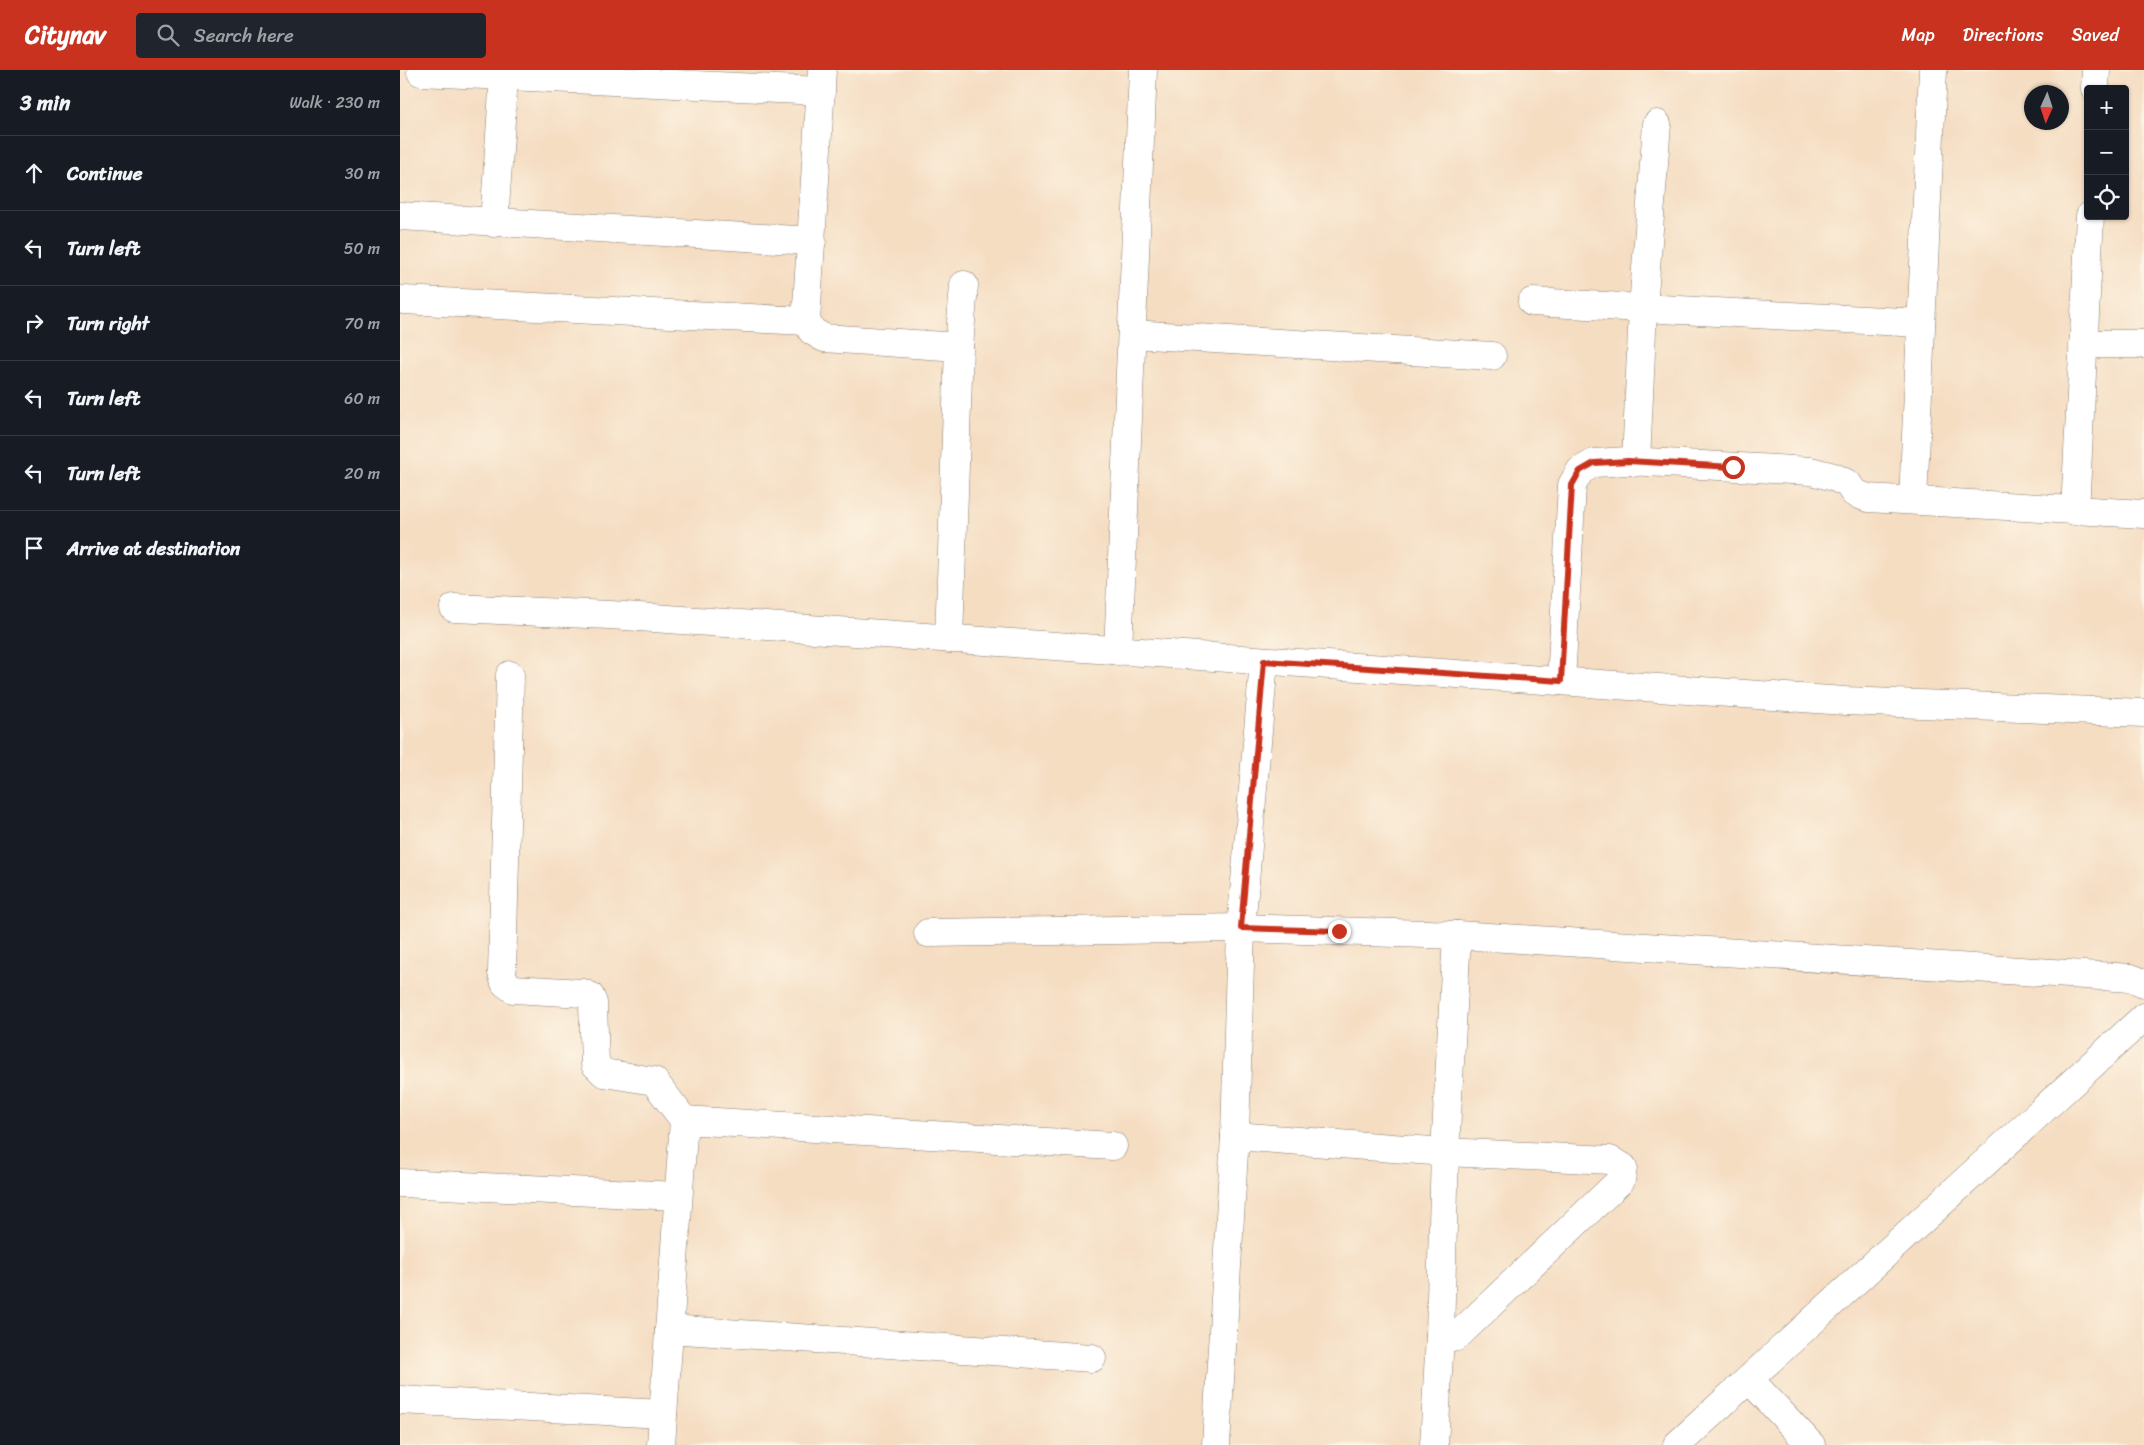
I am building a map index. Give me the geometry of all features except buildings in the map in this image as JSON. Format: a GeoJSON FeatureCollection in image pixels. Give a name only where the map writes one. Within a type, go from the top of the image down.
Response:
{"type":"FeatureCollection","features":[{"type":"Feature","properties":{"kind":"street"},"geometry":{"type":"LineString","coordinates":[[1118,651],[1143,70]]}},
{"type":"Feature","properties":{"kind":"street"},"geometry":{"type":"LineString","coordinates":[[1913,500],[1933,70]]}},
{"type":"Feature","properties":{"kind":"street"},"geometry":{"type":"LineString","coordinates":[[2095,85],[2096,70]]}},
{"type":"Feature","properties":{"kind":"street"},"geometry":{"type":"LineString","coordinates":[[421,72],[504,76],[821,80],[806,321],[812,331],[824,338],[959,347]]}},
{"type":"Feature","properties":{"kind":"street"},"geometry":{"type":"LineString","coordinates":[[494,223],[504,76]]}},
{"type":"Feature","properties":{"kind":"street"},"geometry":{"type":"LineString","coordinates":[[1636,462],[1643,308],[1657,124]]}},
{"type":"Feature","properties":{"kind":"street"},"geometry":{"type":"LineString","coordinates":[[400,216],[812,241]]}},
{"type":"Feature","properties":{"kind":"street"},"geometry":{"type":"LineString","coordinates":[[2075,511],[2090,220]]}},
{"type":"Feature","properties":{"kind":"street"},"geometry":{"type":"LineString","coordinates":[[949,639],[959,347],[964,285]]}},
{"type":"Feature","properties":{"kind":"street"},"geometry":{"type":"LineString","coordinates":[[403,300],[806,321]]}},
{"type":"Feature","properties":{"kind":"street"},"geometry":{"type":"LineString","coordinates":[[1532,302],[1921,323]]}},
{"type":"Feature","properties":{"kind":"street"},"geometry":{"type":"LineString","coordinates":[[1132,334],[1492,356]]}},
{"type":"Feature","properties":{"kind":"street"},"geometry":{"type":"LineString","coordinates":[[2084,344],[2144,344]]}},
{"type":"Feature","properties":{"kind":"street"},"geometry":{"type":"LineString","coordinates":[[1561,681],[1572,485],[1580,471],[1594,463],[1636,462],[1811,471],[1834,477],[1848,484],[1854,493],[1868,498],[2144,514]]}},
{"type":"Feature","properties":{"kind":"street"},"geometry":{"type":"LineString","coordinates":[[454,608],[610,615],[1845,701],[2144,713]]}},
{"type":"Feature","properties":{"kind":"street"},"geometry":{"type":"LineString","coordinates":[[1216,1445],[1235,1136],[1241,928],[1264,661]]}},
{"type":"Feature","properties":{"kind":"street"},"geometry":{"type":"LineString","coordinates":[[510,675],[502,972],[505,983],[513,989],[583,993],[590,996],[593,1004],[595,1064],[599,1070],[604,1073],[654,1081],[684,1120],[661,1445]]}},
{"type":"Feature","properties":{"kind":"street"},"geometry":{"type":"LineString","coordinates":[[928,933],[1241,928],[1457,935],[2131,978],[2144,983]]}},
{"type":"Feature","properties":{"kind":"street"},"geometry":{"type":"LineString","coordinates":[[1434,1445],[1440,1335],[1445,1152],[1457,935]]}},
{"type":"Feature","properties":{"kind":"street"},"geometry":{"type":"LineString","coordinates":[[1677,1445],[2144,1017]]}},
{"type":"Feature","properties":{"kind":"street"},"geometry":{"type":"LineString","coordinates":[[684,1120],[1113,1146]]}},
{"type":"Feature","properties":{"kind":"street"},"geometry":{"type":"LineString","coordinates":[[1235,1136],[1445,1152],[1610,1160],[1622,1167],[1621,1180],[1456,1337],[1440,1335]]}},
{"type":"Feature","properties":{"kind":"street"},"geometry":{"type":"LineString","coordinates":[[400,1183],[678,1196]]}},
{"type":"Feature","properties":{"kind":"street"},"geometry":{"type":"LineString","coordinates":[[669,1329],[1092,1358]]}},
{"type":"Feature","properties":{"kind":"street"},"geometry":{"type":"LineString","coordinates":[[1748,1379],[1811,1445]]}},
{"type":"Feature","properties":{"kind":"street"},"geometry":{"type":"LineString","coordinates":[[400,1400],[663,1414]]}},
{"type":"Feature","properties":{"kind":"route"},"geometry":{"type":"LineString","coordinates":[[1339,931],[1241,928],[1264,661],[1561,681],[1572,485],[1580,471],[1594,463],[1628,461],[1733,467]]}}]}
